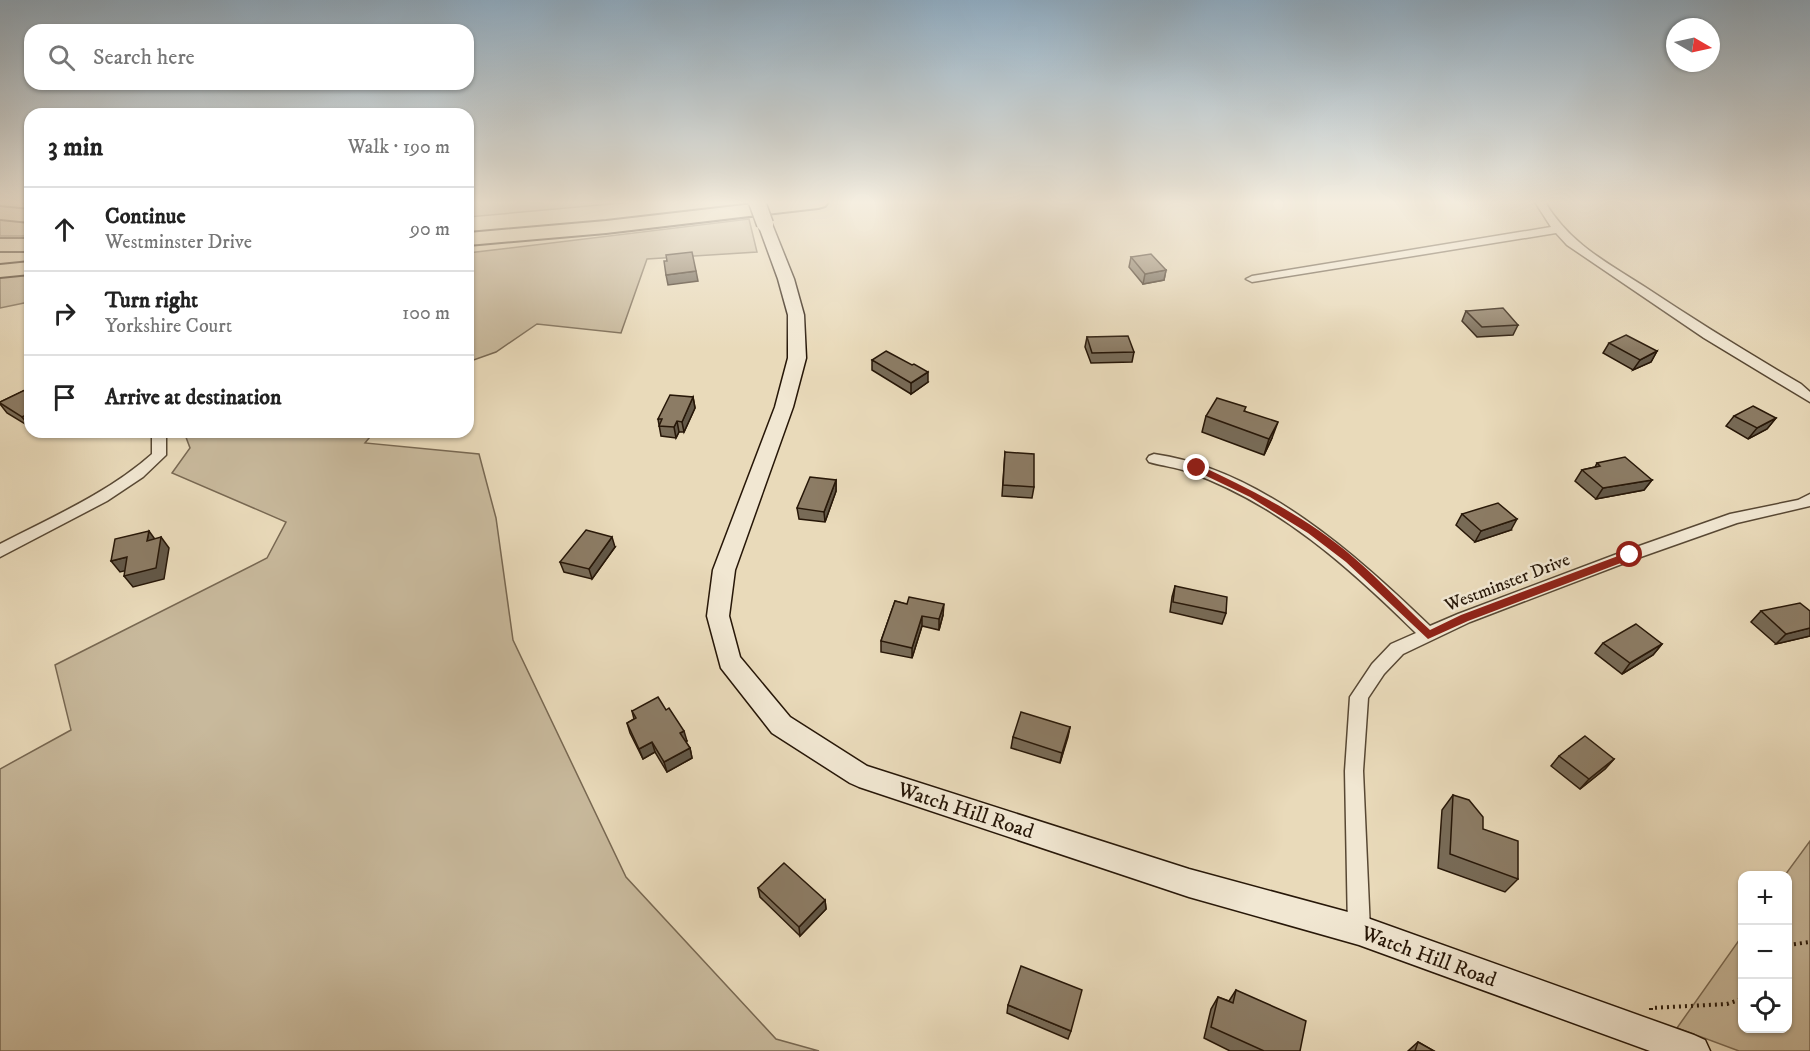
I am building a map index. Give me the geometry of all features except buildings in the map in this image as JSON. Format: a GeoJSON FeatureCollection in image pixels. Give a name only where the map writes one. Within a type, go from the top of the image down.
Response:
{"type":"FeatureCollection","features":[{"type":"Feature","properties":{"kind":"highway"},"geometry":{"type":"LineString","coordinates":[[0,260],[24,259]]}},
{"type":"Feature","properties":{"kind":"highway"},"geometry":{"type":"LineString","coordinates":[[0,271],[24,269]]}},
{"type":"Feature","properties":{"kind":"street","name":"Watch Hill Road"},"geometry":{"type":"LineString","coordinates":[[774,251],[794,308],[798,336],[797,358],[784,407],[741,518],[724,570],[718,616],[729,661],[781,725],[859,775],[1189,883],[1359,930],[1694,1051]]}},
{"type":"Feature","properties":{"kind":"street"},"geometry":{"type":"LineString","coordinates":[[1252,279],[1427,251]]}},
{"type":"Feature","properties":{"kind":"street"},"geometry":{"type":"LineString","coordinates":[[1582,251],[1810,398]]}},
{"type":"Feature","properties":{"kind":"street"},"geometry":{"type":"LineString","coordinates":[[0,551],[102,497],[138,474],[159,455],[159,438]]}},
{"type":"Feature","properties":{"kind":"street"},"geometry":{"type":"LineString","coordinates":[[1154,459],[1174,461],[1197,468],[1254,495],[1312,531],[1350,560],[1428,635]]}},
{"type":"Feature","properties":{"kind":"street","name":"Westminster Drive"},"geometry":{"type":"LineString","coordinates":[[1359,930],[1354,771],[1359,697],[1378,669],[1397,649],[1464,618],[1651,548],[1735,518],[1802,504],[1810,499]]}},
{"type":"Feature","properties":{"kind":"path"},"geometry":{"type":"LineString","coordinates":[[1792,944],[1810,942]]}},
{"type":"Feature","properties":{"kind":"path"},"geometry":{"type":"LineString","coordinates":[[1644,1033],[1651,1008],[1727,1004],[1738,1001]]}},
{"type":"Feature","properties":{"kind":"shaded area"},"geometry":{"type":"Polygon","coordinates":[[[474,252],[757,252],[647,259],[621,333],[537,324],[496,352],[474,360],[474,252]]]}},
{"type":"Feature","properties":{"kind":"shaded area"},"geometry":{"type":"Polygon","coordinates":[[[24,275],[24,303],[0,308],[0,277],[24,275]]]}},
{"type":"Feature","properties":{"kind":"shaded area"},"geometry":{"type":"Polygon","coordinates":[[[186,438],[369,438],[365,443],[479,454],[496,518],[513,640],[626,877],[776,1039],[819,1051],[0,1051],[0,769],[71,730],[55,665],[267,558],[286,522],[172,473],[190,448],[186,438]]]}},
{"type":"Feature","properties":{"kind":"shaded area"},"geometry":{"type":"Polygon","coordinates":[[[1810,841],[1810,1051],[1739,1051],[1677,1028],[1738,942],[1738,1033],[1792,1033],[1792,871],[1788,871],[1810,841]]]}},
{"type":"Feature","properties":{"kind":"route"},"geometry":{"type":"LineString","coordinates":[[1197,468],[1254,495],[1312,531],[1350,560],[1428,635],[1464,618],[1630,555]]}}]}
